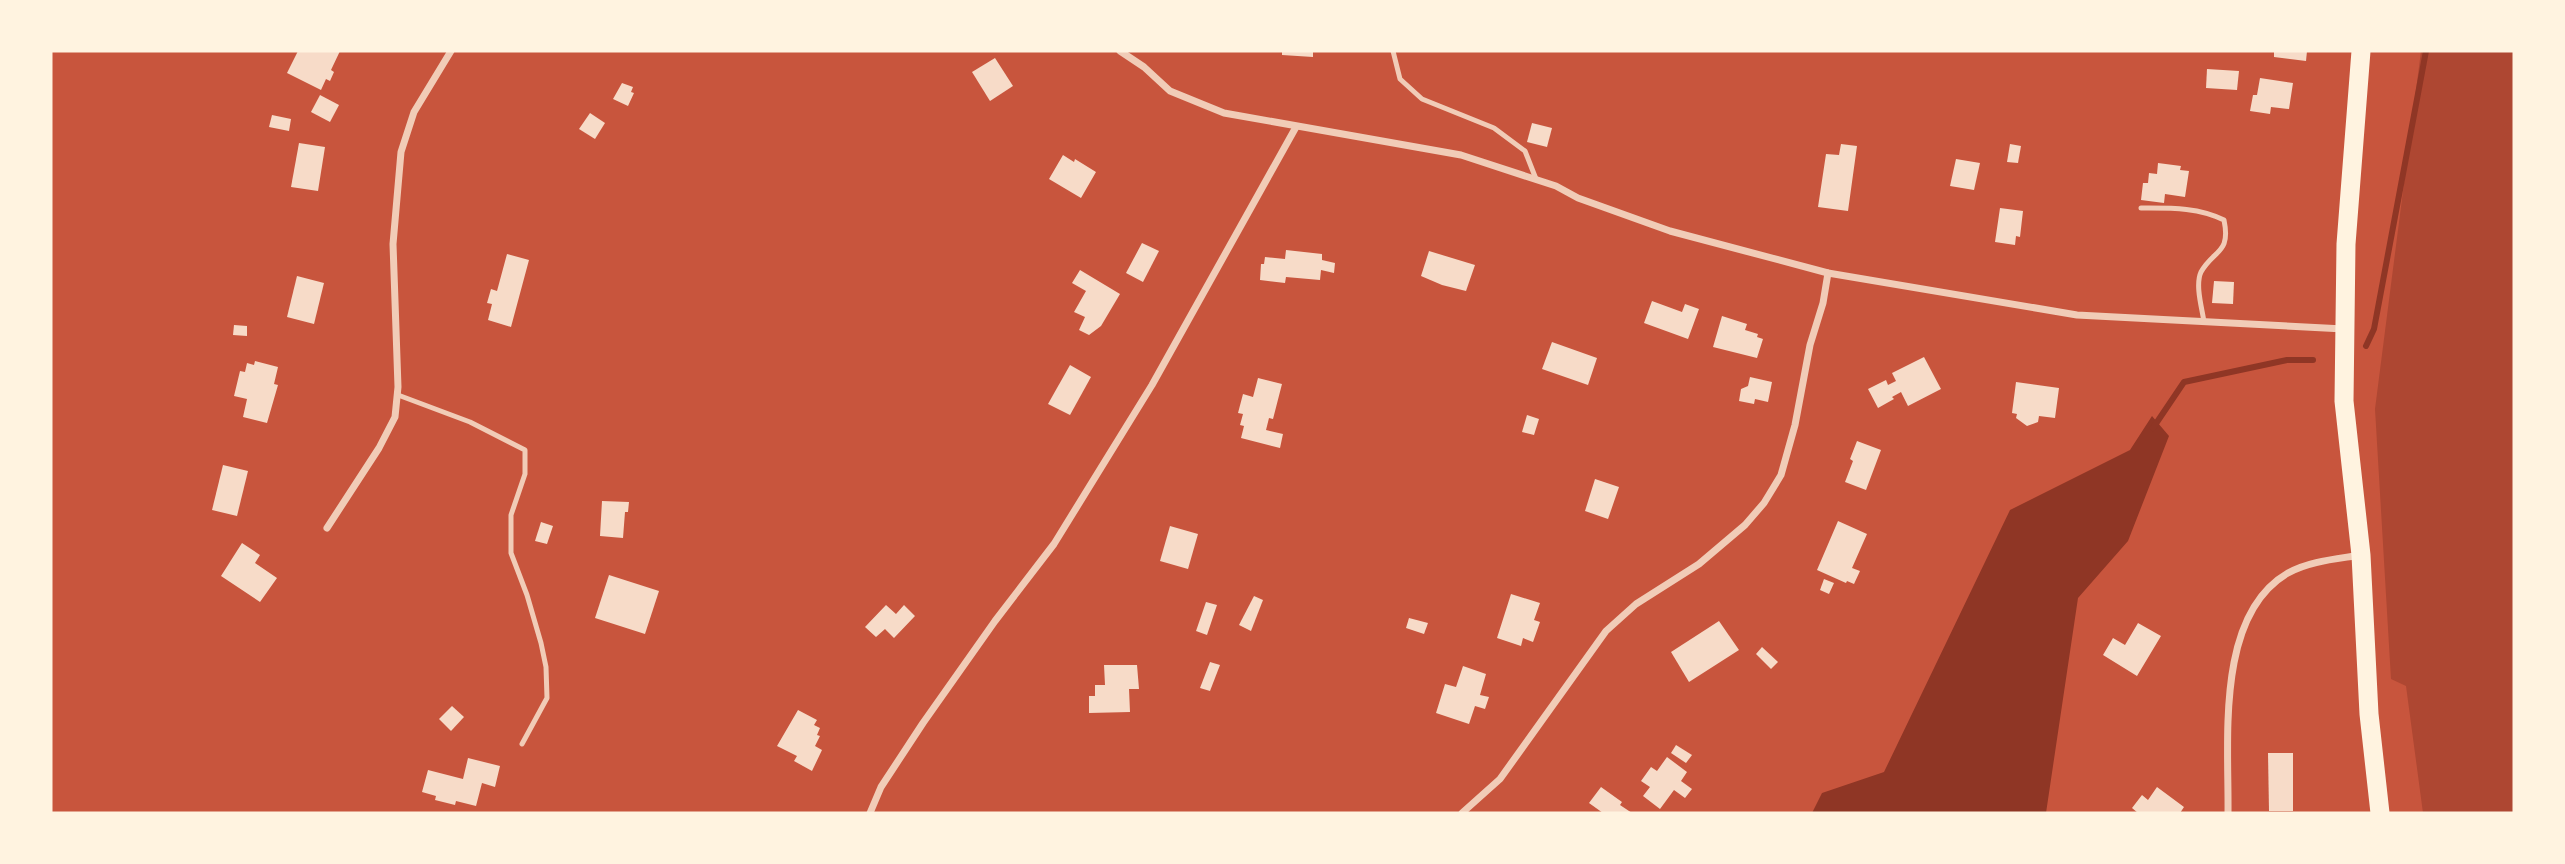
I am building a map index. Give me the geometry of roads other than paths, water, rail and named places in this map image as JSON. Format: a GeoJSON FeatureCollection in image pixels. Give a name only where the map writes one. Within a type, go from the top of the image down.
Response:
{"type":"FeatureCollection","features":[{"type":"Feature","properties":{"kind":"highway"},"geometry":{"type":"LineString","coordinates":[[2361,51],[2346,244],[2344,401],[2361,555],[2369,714],[2380,813]]}},
{"type":"Feature","properties":{"kind":"street"},"geometry":{"type":"LineString","coordinates":[[327,528],[379,448],[395,417],[398,395],[393,244],[401,152],[414,112],[451,51]]}},
{"type":"Feature","properties":{"kind":"street"},"geometry":{"type":"LineString","coordinates":[[1120,51],[1144,67],[1170,91],[1224,113],[1461,155],[1556,186],[1578,198],[1670,231],[1828,273],[2077,315],[2344,329]]}},
{"type":"Feature","properties":{"kind":"street"},"geometry":{"type":"LineString","coordinates":[[870,813],[881,787],[923,723],[1061,533],[1152,385],[1296,127]]}},
{"type":"Feature","properties":{"kind":"street"},"geometry":{"type":"LineString","coordinates":[[1462,813],[1500,779],[1606,631],[1636,604],[1699,564],[1745,525],[1764,503],[1781,475],[1795,425],[1810,345],[1823,303],[1828,273]]}},
{"type":"Feature","properties":{"kind":"street"},"geometry":{"type":"LineString","coordinates":[[2228,813],[2230,704],[2234,656],[2246,618],[2260,595],[2288,573],[2317,562],[2361,555]]}},
{"type":"Feature","properties":{"kind":"lane"},"geometry":{"type":"LineString","coordinates":[[1394,51],[1400,79],[1422,99],[1494,128],[1525,151],[1536,180]]}},
{"type":"Feature","properties":{"kind":"lane"},"geometry":{"type":"LineString","coordinates":[[2141,208],[2196,210],[2208,212],[2224,220],[2227,236],[2220,252],[2200,274],[2199,291],[2204,321]]}},
{"type":"Feature","properties":{"kind":"lane"},"geometry":{"type":"LineString","coordinates":[[398,395],[470,422],[525,450],[525,474],[512,515],[512,554],[541,643],[546,667],[547,698],[522,744]]}},
{"type":"Feature","properties":{"kind":"waterway"},"geometry":{"type":"LineString","coordinates":[[2366,346],[2374,329],[2426,51]]}},
{"type":"Feature","properties":{"kind":"waterway"},"geometry":{"type":"LineString","coordinates":[[2153,428],[2184,382],[2287,360],[2313,360]]}}]}
